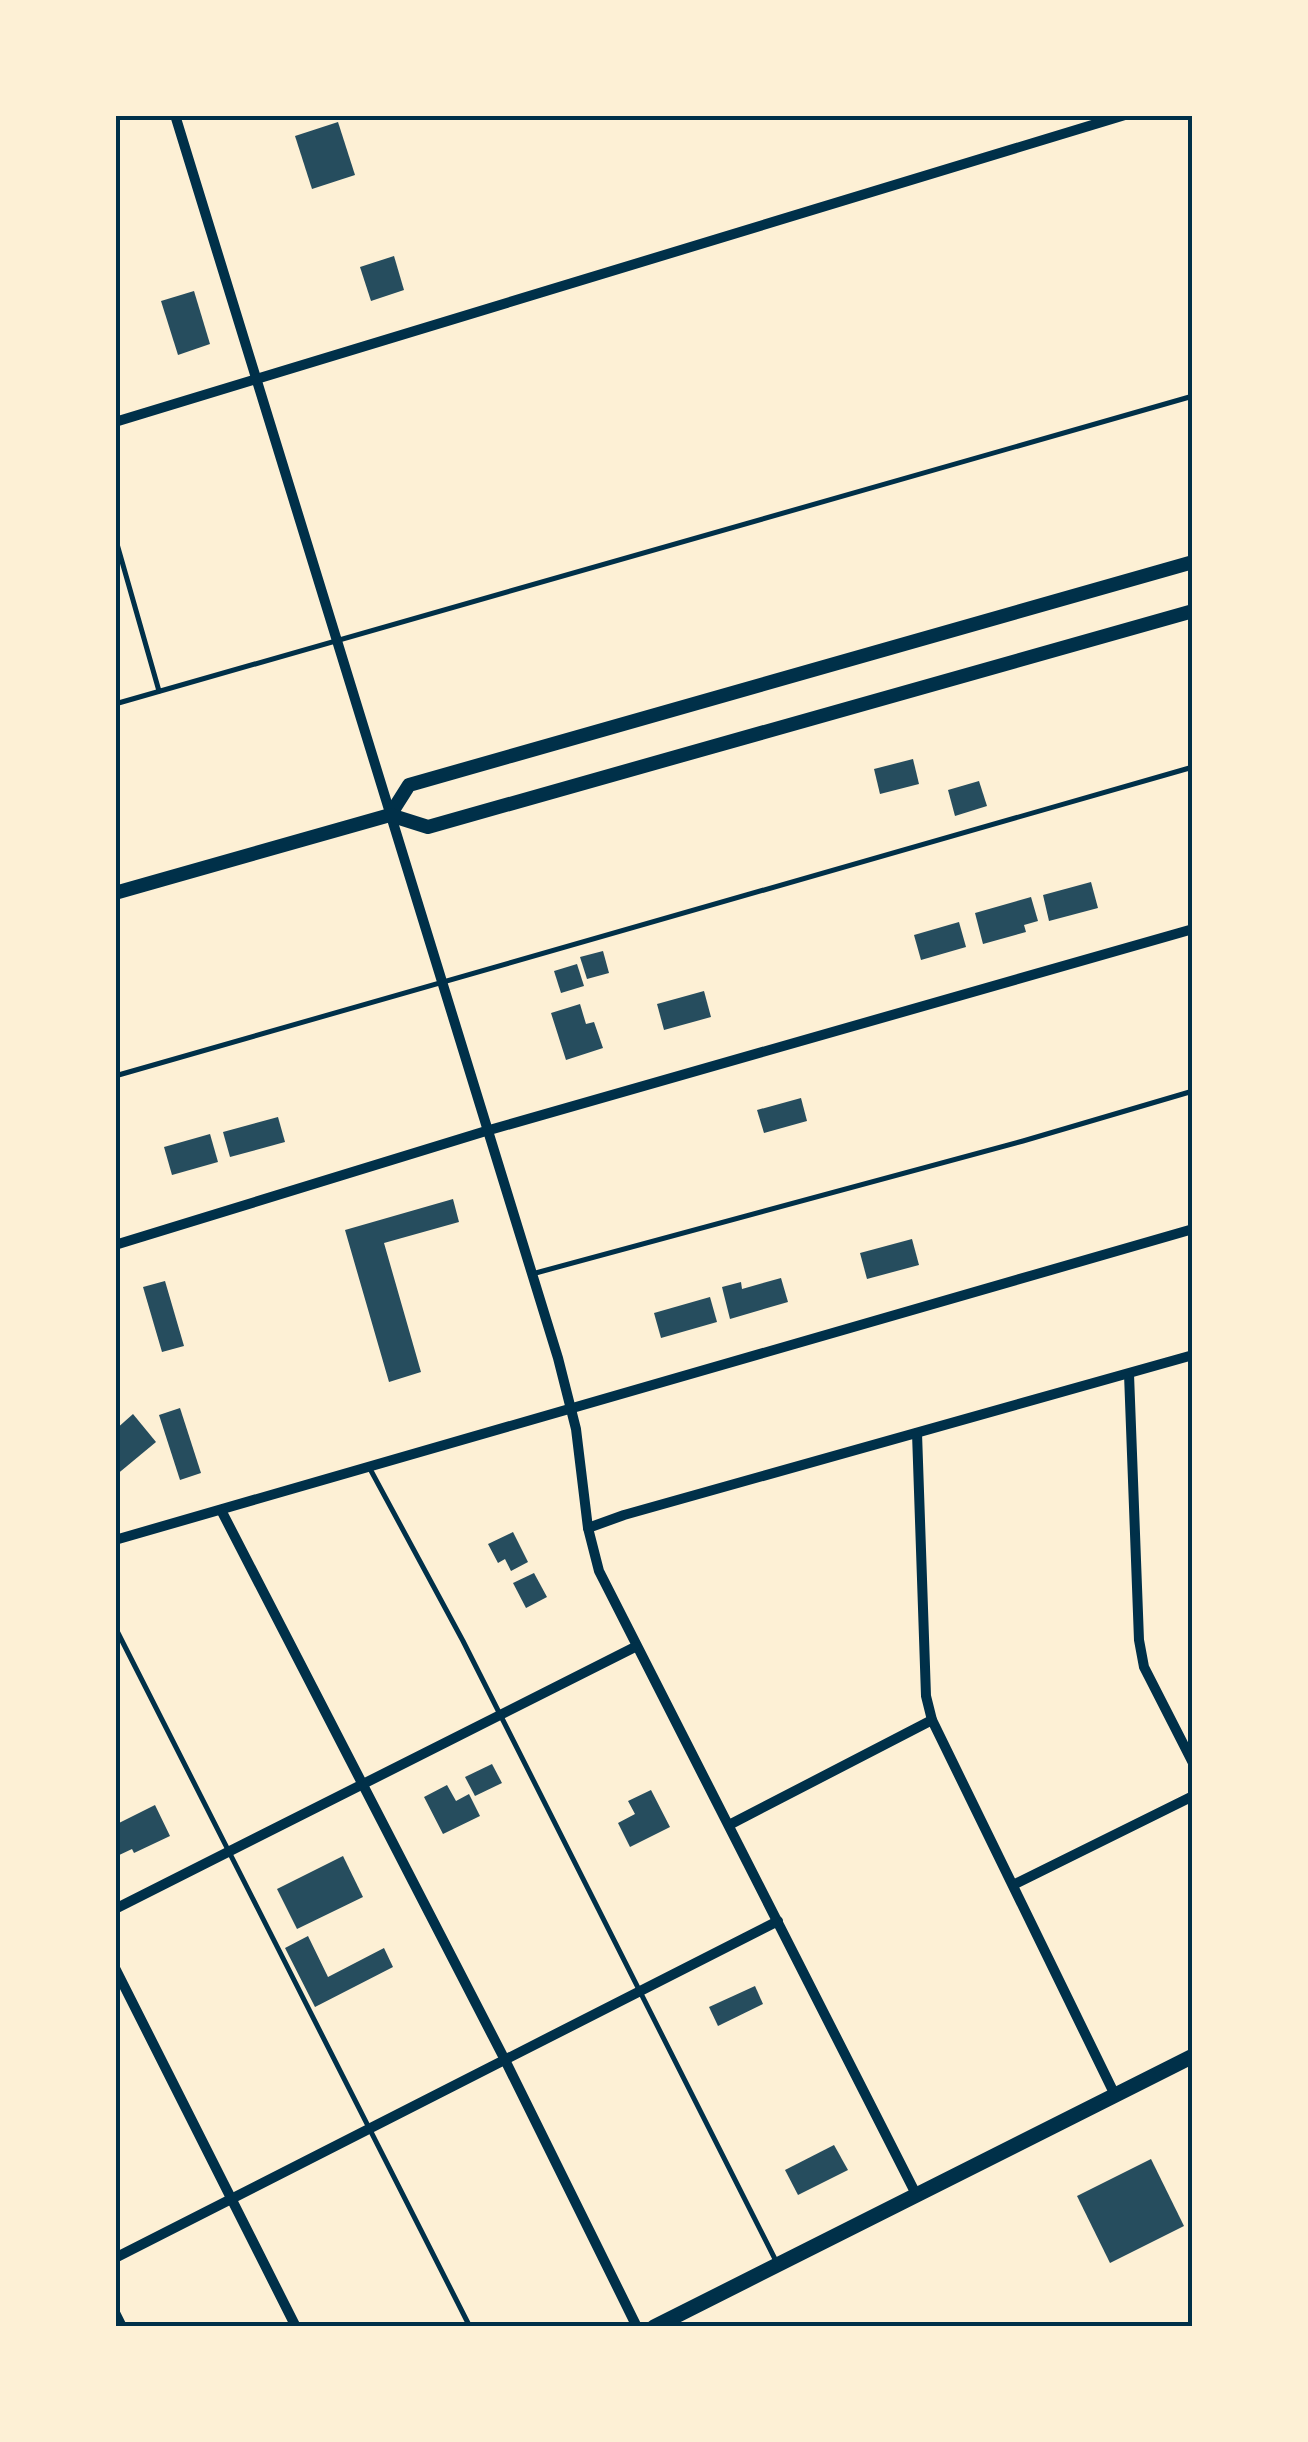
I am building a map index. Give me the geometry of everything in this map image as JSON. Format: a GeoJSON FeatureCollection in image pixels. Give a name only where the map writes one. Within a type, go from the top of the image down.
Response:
{"type":"FeatureCollection","features":[{"type":"Feature","properties":{"kind":"main road"},"geometry":{"type":"LineString","coordinates":[[654,2327],[1193,2056]]}},
{"type":"Feature","properties":{"kind":"street"},"geometry":{"type":"LineString","coordinates":[[176,115],[532,1274],[576,1429],[588,1528],[598,1571],[916,2196]]}},
{"type":"Feature","properties":{"kind":"street"},"geometry":{"type":"LineString","coordinates":[[115,422],[1125,115]]}},
{"type":"Feature","properties":{"kind":"street"},"geometry":{"type":"LineString","coordinates":[[390,815],[410,784],[1193,562]]}},
{"type":"Feature","properties":{"kind":"street"},"geometry":{"type":"LineString","coordinates":[[115,893],[390,815],[428,827],[1193,611]]}},
{"type":"Feature","properties":{"kind":"street"},"geometry":{"type":"LineString","coordinates":[[115,1245],[486,1131],[1193,930]]}},
{"type":"Feature","properties":{"kind":"street"},"geometry":{"type":"LineString","coordinates":[[115,1540],[1193,1229]]}},
{"type":"Feature","properties":{"kind":"street"},"geometry":{"type":"LineString","coordinates":[[588,1528],[1193,1355]]}},
{"type":"Feature","properties":{"kind":"street"},"geometry":{"type":"LineString","coordinates":[[1129,1374],[1144,1667],[1193,1763]]}},
{"type":"Feature","properties":{"kind":"street"},"geometry":{"type":"LineString","coordinates":[[917,1433],[926,1696],[932,1720],[1115,2095]]}},
{"type":"Feature","properties":{"kind":"street"},"geometry":{"type":"LineString","coordinates":[[221,1510],[505,2060],[637,2327]]}},
{"type":"Feature","properties":{"kind":"street"},"geometry":{"type":"LineString","coordinates":[[115,1909],[636,1647]]}},
{"type":"Feature","properties":{"kind":"street"},"geometry":{"type":"LineString","coordinates":[[729,1826],[932,1720]]}},
{"type":"Feature","properties":{"kind":"street"},"geometry":{"type":"LineString","coordinates":[[1014,1884],[1193,1796]]}},
{"type":"Feature","properties":{"kind":"street"},"geometry":{"type":"LineString","coordinates":[[115,2258],[778,1922]]}},
{"type":"Feature","properties":{"kind":"street"},"geometry":{"type":"LineString","coordinates":[[115,1968],[296,2327]]}},
{"type":"Feature","properties":{"kind":"lane"},"geometry":{"type":"LineString","coordinates":[[115,704],[1193,396]]}},
{"type":"Feature","properties":{"kind":"lane"},"geometry":{"type":"LineString","coordinates":[[115,537],[160,690]]}},
{"type":"Feature","properties":{"kind":"lane"},"geometry":{"type":"LineString","coordinates":[[115,1076],[1193,767]]}},
{"type":"Feature","properties":{"kind":"lane"},"geometry":{"type":"LineString","coordinates":[[532,1274],[1193,1091]]}},
{"type":"Feature","properties":{"kind":"lane"},"geometry":{"type":"LineString","coordinates":[[369,1467],[463,1641],[778,2264]]}},
{"type":"Feature","properties":{"kind":"lane"},"geometry":{"type":"LineString","coordinates":[[115,1626],[470,2327]]}},
{"type":"Feature","properties":{"kind":"lane"},"geometry":{"type":"LineString","coordinates":[[115,2307],[125,2327]]}},
{"type":"Feature","properties":{"kind":"building"},"geometry":{"type":"Polygon","coordinates":[[[338,122],[355,175],[312,189],[295,136],[338,122]]]}},
{"type":"Feature","properties":{"kind":"building"},"geometry":{"type":"Polygon","coordinates":[[[394,256],[404,290],[371,301],[360,267],[394,256]]]}},
{"type":"Feature","properties":{"kind":"building"},"geometry":{"type":"Polygon","coordinates":[[[194,291],[210,344],[178,355],[161,301],[194,291]]]}},
{"type":"Feature","properties":{"kind":"building"},"geometry":{"type":"Polygon","coordinates":[[[913,759],[919,784],[880,794],[874,769],[913,759]]]}},
{"type":"Feature","properties":{"kind":"building"},"geometry":{"type":"Polygon","coordinates":[[[979,781],[987,806],[955,816],[948,790],[979,781]]]}},
{"type":"Feature","properties":{"kind":"building"},"geometry":{"type":"Polygon","coordinates":[[[1091,882],[1098,908],[1049,921],[1043,895],[1091,882]]]}},
{"type":"Feature","properties":{"kind":"building"},"geometry":{"type":"Polygon","coordinates":[[[1031,897],[1038,921],[1024,925],[1026,932],[983,944],[975,913],[1031,897]]]}},
{"type":"Feature","properties":{"kind":"building"},"geometry":{"type":"Polygon","coordinates":[[[959,922],[966,947],[921,960],[914,935],[959,922]]]}},
{"type":"Feature","properties":{"kind":"building"},"geometry":{"type":"Polygon","coordinates":[[[603,951],[609,973],[587,979],[580,957],[603,951]]]}},
{"type":"Feature","properties":{"kind":"building"},"geometry":{"type":"Polygon","coordinates":[[[577,964],[584,986],[561,993],[554,971],[577,964]]]}},
{"type":"Feature","properties":{"kind":"building"},"geometry":{"type":"Polygon","coordinates":[[[704,991],[711,1017],[664,1030],[657,1004],[704,991]]]}},
{"type":"Feature","properties":{"kind":"building"},"geometry":{"type":"Polygon","coordinates":[[[580,1004],[586,1024],[594,1022],[603,1048],[566,1060],[551,1013],[580,1004]]]}},
{"type":"Feature","properties":{"kind":"building"},"geometry":{"type":"Polygon","coordinates":[[[801,1098],[807,1121],[764,1133],[757,1110],[801,1098]]]}},
{"type":"Feature","properties":{"kind":"building"},"geometry":{"type":"Polygon","coordinates":[[[278,1117],[285,1142],[230,1157],[223,1132],[278,1117]]]}},
{"type":"Feature","properties":{"kind":"building"},"geometry":{"type":"Polygon","coordinates":[[[210,1134],[218,1162],[172,1175],[164,1147],[210,1134]]]}},
{"type":"Feature","properties":{"kind":"building"},"geometry":{"type":"Polygon","coordinates":[[[453,1199],[459,1222],[384,1243],[421,1372],[389,1382],[345,1230],[453,1199]]]}},
{"type":"Feature","properties":{"kind":"building"},"geometry":{"type":"Polygon","coordinates":[[[912,1239],[919,1265],[867,1279],[860,1253],[912,1239]]]}},
{"type":"Feature","properties":{"kind":"building"},"geometry":{"type":"Polygon","coordinates":[[[781,1278],[788,1302],[730,1319],[722,1287],[741,1282],[742,1289],[781,1278]]]}},
{"type":"Feature","properties":{"kind":"building"},"geometry":{"type":"Polygon","coordinates":[[[165,1281],[184,1346],[162,1352],[143,1287],[165,1281]]]}},
{"type":"Feature","properties":{"kind":"building"},"geometry":{"type":"Polygon","coordinates":[[[710,1297],[717,1322],[661,1338],[654,1313],[710,1297]]]}},
{"type":"Feature","properties":{"kind":"building"},"geometry":{"type":"Polygon","coordinates":[[[180,1408],[201,1473],[180,1480],[159,1415],[180,1408]]]}},
{"type":"Feature","properties":{"kind":"building"},"geometry":{"type":"Polygon","coordinates":[[[133,1414],[156,1442],[115,1476],[115,1430],[133,1414]]]}},
{"type":"Feature","properties":{"kind":"building"},"geometry":{"type":"Polygon","coordinates":[[[513,1532],[528,1562],[511,1571],[505,1559],[498,1563],[488,1544],[513,1532]]]}},
{"type":"Feature","properties":{"kind":"building"},"geometry":{"type":"Polygon","coordinates":[[[534,1573],[547,1597],[526,1608],[513,1583],[534,1573]]]}},
{"type":"Feature","properties":{"kind":"building"},"geometry":{"type":"Polygon","coordinates":[[[492,1764],[502,1783],[475,1796],[465,1777],[492,1764]]]}},
{"type":"Feature","properties":{"kind":"building"},"geometry":{"type":"Polygon","coordinates":[[[447,1785],[456,1801],[469,1794],[480,1816],[443,1834],[424,1797],[447,1785]]]}},
{"type":"Feature","properties":{"kind":"building"},"geometry":{"type":"Polygon","coordinates":[[[651,1790],[670,1827],[630,1847],[618,1823],[635,1814],[628,1801],[651,1790]]]}},
{"type":"Feature","properties":{"kind":"building"},"geometry":{"type":"Polygon","coordinates":[[[155,1805],[170,1836],[134,1853],[132,1849],[115,1857],[115,1825],[155,1805]]]}},
{"type":"Feature","properties":{"kind":"building"},"geometry":{"type":"Polygon","coordinates":[[[343,1856],[363,1897],[297,1929],[277,1889],[343,1856]]]}},
{"type":"Feature","properties":{"kind":"building"},"geometry":{"type":"Polygon","coordinates":[[[308,1936],[328,1977],[384,1948],[393,1967],[315,2007],[285,1948],[308,1936]]]}},
{"type":"Feature","properties":{"kind":"building"},"geometry":{"type":"Polygon","coordinates":[[[755,1986],[763,2004],[718,2026],[709,2007],[755,1986]]]}},
{"type":"Feature","properties":{"kind":"building"},"geometry":{"type":"Polygon","coordinates":[[[834,2145],[848,2170],[798,2195],[785,2170],[834,2145]]]}},
{"type":"Feature","properties":{"kind":"building"},"geometry":{"type":"Polygon","coordinates":[[[1151,2159],[1184,2226],[1110,2263],[1077,2196],[1151,2159]]]}}]}
